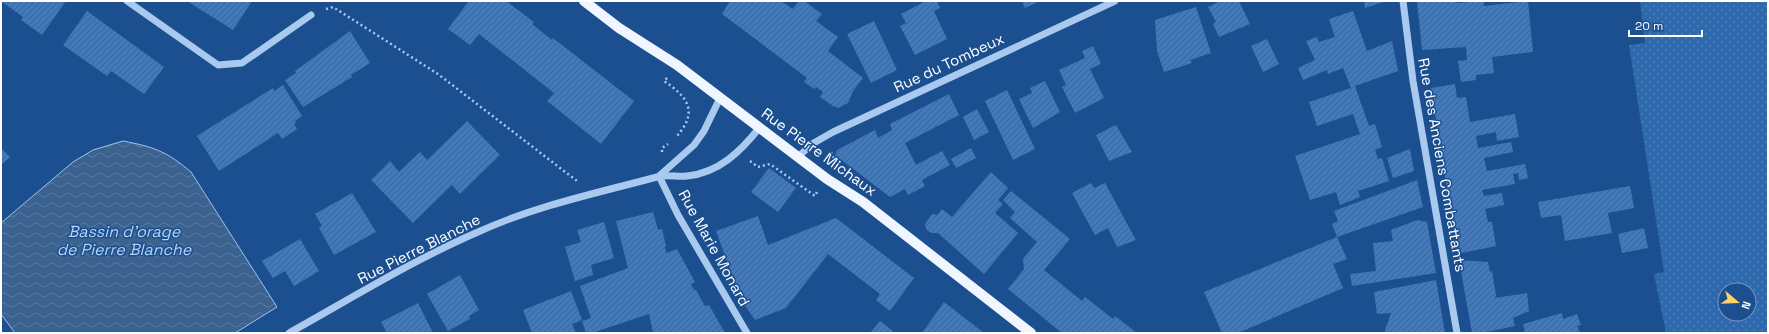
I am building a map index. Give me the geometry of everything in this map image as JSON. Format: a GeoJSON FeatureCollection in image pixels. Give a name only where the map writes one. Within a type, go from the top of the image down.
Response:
{"type":"FeatureCollection","features":[{"type":"Feature","properties":{"kind":"main road","name":"Rue Pierre Michaux"},"geometry":{"type":"LineString","coordinates":[[584,1],[619,28],[677,65],[799,156],[827,179],[863,202],[1031,333]]}},
{"type":"Feature","properties":{"kind":"street"},"geometry":{"type":"LineString","coordinates":[[126,1],[218,65],[242,63],[311,16]]}},
{"type":"Feature","properties":{"kind":"street","name":"Rue du Tombeux"},"geometry":{"type":"LineString","coordinates":[[799,156],[812,144],[833,132],[1115,1]]}},
{"type":"Feature","properties":{"kind":"street","name":"Rue des Anciens Combattants"},"geometry":{"type":"LineString","coordinates":[[1403,1],[1413,80],[1457,333]]}},
{"type":"Feature","properties":{"kind":"street","name":"Rue Pierre Blanche"},"geometry":{"type":"LineString","coordinates":[[659,176],[694,145],[704,131],[720,98]]}},
{"type":"Feature","properties":{"kind":"street","name":"Rue Pierre Blanche"},"geometry":{"type":"LineString","coordinates":[[289,333],[436,251],[522,214],[592,193],[621,187],[659,176],[688,176],[715,168],[738,153],[760,127]]}},
{"type":"Feature","properties":{"kind":"street","name":"Rue Marie Monard"},"geometry":{"type":"LineString","coordinates":[[659,176],[678,216],[747,333]]}},
{"type":"Feature","properties":{"kind":"path"},"geometry":{"type":"LineString","coordinates":[[311,16],[333,7],[438,74],[592,193]]}},
{"type":"Feature","properties":{"kind":"path"},"geometry":{"type":"LineString","coordinates":[[659,176],[662,148],[681,132],[687,122],[689,112],[687,101],[680,92],[664,81]]}},
{"type":"Feature","properties":{"kind":"shaded area"},"geometry":{"type":"Polygon","coordinates":[[[1640,1],[1768,1],[1768,333],[1666,333],[1654,274],[1664,272],[1629,45],[1645,43],[1640,1]]]}},
{"type":"Feature","properties":{"kind":"water","name":"Bassin d'orage de Pierre Blanche"},"geometry":{"type":"Polygon","coordinates":[[[123,141],[143,145],[159,151],[174,159],[191,172],[277,307],[235,333],[15,333],[1,314],[1,223],[73,162],[93,150],[123,141]]]}},
{"type":"Feature","properties":{"kind":"building"},"geometry":{"type":"Polygon","coordinates":[[[1,1],[66,1],[42,35],[21,20],[23,17],[1,1]]]}},
{"type":"Feature","properties":{"kind":"building"},"geometry":{"type":"Polygon","coordinates":[[[187,1],[252,1],[233,30],[187,1]]]}},
{"type":"Feature","properties":{"kind":"building"},"geometry":{"type":"Polygon","coordinates":[[[469,1],[506,1],[534,22],[532,24],[552,40],[553,38],[634,101],[601,144],[547,101],[554,93],[479,34],[470,45],[448,29],[469,1]]]}},
{"type":"Feature","properties":{"kind":"building"},"geometry":{"type":"Polygon","coordinates":[[[730,1],[781,1],[793,9],[799,1],[804,1],[822,14],[816,21],[838,37],[828,51],[863,78],[853,91],[848,103],[838,108],[820,97],[823,92],[816,87],[814,89],[804,82],[807,78],[722,14],[730,1]]]}},
{"type":"Feature","properties":{"kind":"building"},"geometry":{"type":"Polygon","coordinates":[[[926,1],[937,1],[940,8],[934,11],[947,39],[915,55],[900,26],[906,23],[901,14],[926,1]]]}},
{"type":"Feature","properties":{"kind":"building"},"geometry":{"type":"Polygon","coordinates":[[[1022,1],[1040,1],[1025,8],[1022,1]]]}},
{"type":"Feature","properties":{"kind":"building"},"geometry":{"type":"Polygon","coordinates":[[[1220,1],[1239,1],[1250,24],[1219,37],[1213,24],[1216,22],[1208,7],[1220,1]]]}},
{"type":"Feature","properties":{"kind":"building"},"geometry":{"type":"Polygon","coordinates":[[[1364,1],[1386,1],[1365,8],[1364,1]]]}},
{"type":"Feature","properties":{"kind":"building"},"geometry":{"type":"Polygon","coordinates":[[[1417,1],[1456,1],[1456,3],[1484,1],[1484,6],[1528,1],[1533,52],[1492,57],[1494,73],[1476,75],[1476,80],[1461,82],[1458,61],[1467,60],[1466,47],[1422,50],[1417,1]]]}},
{"type":"Feature","properties":{"kind":"building"},"geometry":{"type":"Polygon","coordinates":[[[1196,7],[1211,53],[1190,60],[1192,63],[1164,72],[1157,51],[1155,20],[1196,7]]]}},
{"type":"Feature","properties":{"kind":"building"},"geometry":{"type":"Polygon","coordinates":[[[87,11],[164,67],[144,94],[111,71],[107,76],[63,45],[87,11]]]}},
{"type":"Feature","properties":{"kind":"building"},"geometry":{"type":"Polygon","coordinates":[[[1353,11],[1367,51],[1392,41],[1398,71],[1355,86],[1369,126],[1375,124],[1382,147],[1375,150],[1378,159],[1382,158],[1389,181],[1358,191],[1360,197],[1340,205],[1336,192],[1310,200],[1295,156],[1360,134],[1353,114],[1317,126],[1309,102],[1351,88],[1343,68],[1328,74],[1327,70],[1303,80],[1298,68],[1315,60],[1306,41],[1317,37],[1319,42],[1335,37],[1329,19],[1353,11]]]}},
{"type":"Feature","properties":{"kind":"building"},"geometry":{"type":"Polygon","coordinates":[[[874,21],[897,70],[871,83],[847,34],[874,21]]]}},
{"type":"Feature","properties":{"kind":"building"},"geometry":{"type":"Polygon","coordinates":[[[350,31],[370,63],[351,75],[352,77],[303,107],[285,80],[350,31]]]}},
{"type":"Feature","properties":{"kind":"building"},"geometry":{"type":"Polygon","coordinates":[[[1267,39],[1279,64],[1263,72],[1251,46],[1267,39]]]}},
{"type":"Feature","properties":{"kind":"building"},"geometry":{"type":"Polygon","coordinates":[[[1093,46],[1101,64],[1090,69],[1104,98],[1075,113],[1062,87],[1066,85],[1059,70],[1085,58],[1082,51],[1093,46]]]}},
{"type":"Feature","properties":{"kind":"building"},"geometry":{"type":"Polygon","coordinates":[[[1045,81],[1060,112],[1033,128],[1019,99],[1032,93],[1030,88],[1045,81]]]}},
{"type":"Feature","properties":{"kind":"building"},"geometry":{"type":"Polygon","coordinates":[[[1455,84],[1457,98],[1466,97],[1470,122],[1515,114],[1519,137],[1497,141],[1496,132],[1476,136],[1478,148],[1511,142],[1513,152],[1484,158],[1487,171],[1525,164],[1528,178],[1519,180],[1518,173],[1513,174],[1515,184],[1482,190],[1484,196],[1502,193],[1504,205],[1485,209],[1488,222],[1492,222],[1496,246],[1457,254],[1431,88],[1455,84]]]}},
{"type":"Feature","properties":{"kind":"building"},"geometry":{"type":"Polygon","coordinates":[[[283,85],[302,116],[295,121],[296,123],[294,124],[297,129],[282,139],[278,133],[219,171],[197,136],[273,88],[274,91],[283,85]]]}},
{"type":"Feature","properties":{"kind":"building"},"geometry":{"type":"Polygon","coordinates":[[[1007,90],[1035,149],[1013,160],[985,101],[1007,90]]]}},
{"type":"Feature","properties":{"kind":"building"},"geometry":{"type":"Polygon","coordinates":[[[949,94],[959,115],[905,143],[916,165],[942,151],[950,165],[922,180],[925,186],[908,195],[905,189],[890,197],[835,155],[837,150],[875,130],[878,138],[892,130],[890,124],[949,94]]]}},
{"type":"Feature","properties":{"kind":"building"},"geometry":{"type":"Polygon","coordinates":[[[977,109],[989,132],[974,140],[963,117],[977,109]]]}},
{"type":"Feature","properties":{"kind":"building"},"geometry":{"type":"Polygon","coordinates":[[[467,121],[500,155],[460,194],[452,185],[413,223],[371,180],[390,161],[399,172],[420,152],[427,160],[467,121]]]}},
{"type":"Feature","properties":{"kind":"building"},"geometry":{"type":"Polygon","coordinates":[[[1116,125],[1132,152],[1109,161],[1096,135],[1116,125]]]}},
{"type":"Feature","properties":{"kind":"building"},"geometry":{"type":"Polygon","coordinates":[[[1,148],[10,157],[1,165],[1,148]]]}},
{"type":"Feature","properties":{"kind":"building"},"geometry":{"type":"Polygon","coordinates":[[[971,148],[976,158],[956,168],[951,159],[971,148]]]}},
{"type":"Feature","properties":{"kind":"building"},"geometry":{"type":"Polygon","coordinates":[[[1410,149],[1414,171],[1393,178],[1387,158],[1410,149]]]}},
{"type":"Feature","properties":{"kind":"building"},"geometry":{"type":"Polygon","coordinates":[[[769,168],[796,188],[778,212],[751,192],[769,168]]]}},
{"type":"Feature","properties":{"kind":"building"},"geometry":{"type":"Polygon","coordinates":[[[991,172],[1008,188],[998,200],[1003,204],[995,213],[1018,233],[984,274],[938,233],[931,233],[926,229],[925,224],[932,214],[937,215],[942,209],[952,217],[991,172]]]}},
{"type":"Feature","properties":{"kind":"building"},"geometry":{"type":"Polygon","coordinates":[[[1417,180],[1423,207],[1337,237],[1332,224],[1338,221],[1334,211],[1417,180]]]}},
{"type":"Feature","properties":{"kind":"building"},"geometry":{"type":"Polygon","coordinates":[[[1091,183],[1094,188],[1105,183],[1136,240],[1117,247],[1108,228],[1095,235],[1072,193],[1091,183]]]}},
{"type":"Feature","properties":{"kind":"building"},"geometry":{"type":"Polygon","coordinates":[[[1630,186],[1634,208],[1608,213],[1612,233],[1565,241],[1561,215],[1541,218],[1538,202],[1630,186]]]}},
{"type":"Feature","properties":{"kind":"building"},"geometry":{"type":"Polygon","coordinates":[[[1011,191],[1070,239],[1044,270],[1082,301],[1085,297],[1113,319],[1115,316],[1137,333],[1062,333],[1008,289],[1024,269],[1023,259],[1037,242],[1010,218],[1015,212],[1003,200],[1011,191]]]}},
{"type":"Feature","properties":{"kind":"building"},"geometry":{"type":"Polygon","coordinates":[[[352,193],[376,232],[334,255],[319,228],[322,226],[315,214],[352,193]]]}},
{"type":"Feature","properties":{"kind":"building"},"geometry":{"type":"Polygon","coordinates":[[[653,212],[658,230],[662,229],[666,253],[677,249],[695,282],[691,284],[694,290],[696,290],[705,306],[709,305],[725,333],[650,333],[653,332],[649,314],[592,333],[586,333],[582,321],[591,318],[580,286],[628,268],[616,221],[653,212]]]}},
{"type":"Feature","properties":{"kind":"building"},"geometry":{"type":"Polygon","coordinates":[[[758,216],[768,245],[836,218],[914,278],[890,311],[876,300],[880,294],[828,254],[786,308],[755,320],[742,301],[716,231],[758,216]]]}},
{"type":"Feature","properties":{"kind":"building"},"geometry":{"type":"Polygon","coordinates":[[[1417,220],[1427,222],[1436,273],[1352,286],[1350,274],[1376,271],[1373,243],[1393,241],[1391,230],[1417,220]]]}},
{"type":"Feature","properties":{"kind":"building"},"geometry":{"type":"Polygon","coordinates":[[[604,222],[614,258],[591,265],[593,275],[575,281],[565,247],[581,242],[577,230],[604,222]]]}},
{"type":"Feature","properties":{"kind":"building"},"geometry":{"type":"Polygon","coordinates":[[[1644,228],[1648,248],[1622,253],[1618,234],[1644,228]]]}},
{"type":"Feature","properties":{"kind":"building"},"geometry":{"type":"Polygon","coordinates":[[[1337,237],[1347,259],[1333,264],[1343,288],[1238,333],[1222,333],[1204,292],[1337,237]]]}},
{"type":"Feature","properties":{"kind":"building"},"geometry":{"type":"Polygon","coordinates":[[[300,239],[319,271],[294,286],[285,271],[273,278],[262,261],[300,239]]]}},
{"type":"Feature","properties":{"kind":"building"},"geometry":{"type":"Polygon","coordinates":[[[1459,260],[1488,262],[1490,272],[1492,271],[1496,295],[1495,298],[1527,293],[1529,311],[1513,318],[1515,326],[1482,333],[1472,333],[1459,260]]]}},
{"type":"Feature","properties":{"kind":"building"},"geometry":{"type":"Polygon","coordinates":[[[460,275],[479,310],[469,316],[470,319],[448,331],[427,294],[460,275]]]}},
{"type":"Feature","properties":{"kind":"building"},"geometry":{"type":"Polygon","coordinates":[[[1436,280],[1445,333],[1384,333],[1391,313],[1377,314],[1374,292],[1436,280]]]}},
{"type":"Feature","properties":{"kind":"building"},"geometry":{"type":"Polygon","coordinates":[[[571,291],[582,320],[572,324],[576,333],[532,333],[523,310],[571,291]]]}},
{"type":"Feature","properties":{"kind":"building"},"geometry":{"type":"Polygon","coordinates":[[[944,302],[984,333],[922,333],[944,302]]]}},
{"type":"Feature","properties":{"kind":"building"},"geometry":{"type":"Polygon","coordinates":[[[418,303],[433,333],[387,333],[381,322],[418,303]]]}},
{"type":"Feature","properties":{"kind":"building"},"geometry":{"type":"Polygon","coordinates":[[[1562,313],[1563,319],[1577,314],[1581,325],[1577,326],[1580,333],[1525,333],[1523,324],[1562,313]]]}},
{"type":"Feature","properties":{"kind":"building"},"geometry":{"type":"Polygon","coordinates":[[[880,321],[893,331],[892,333],[870,333],[880,321]]]}}]}
